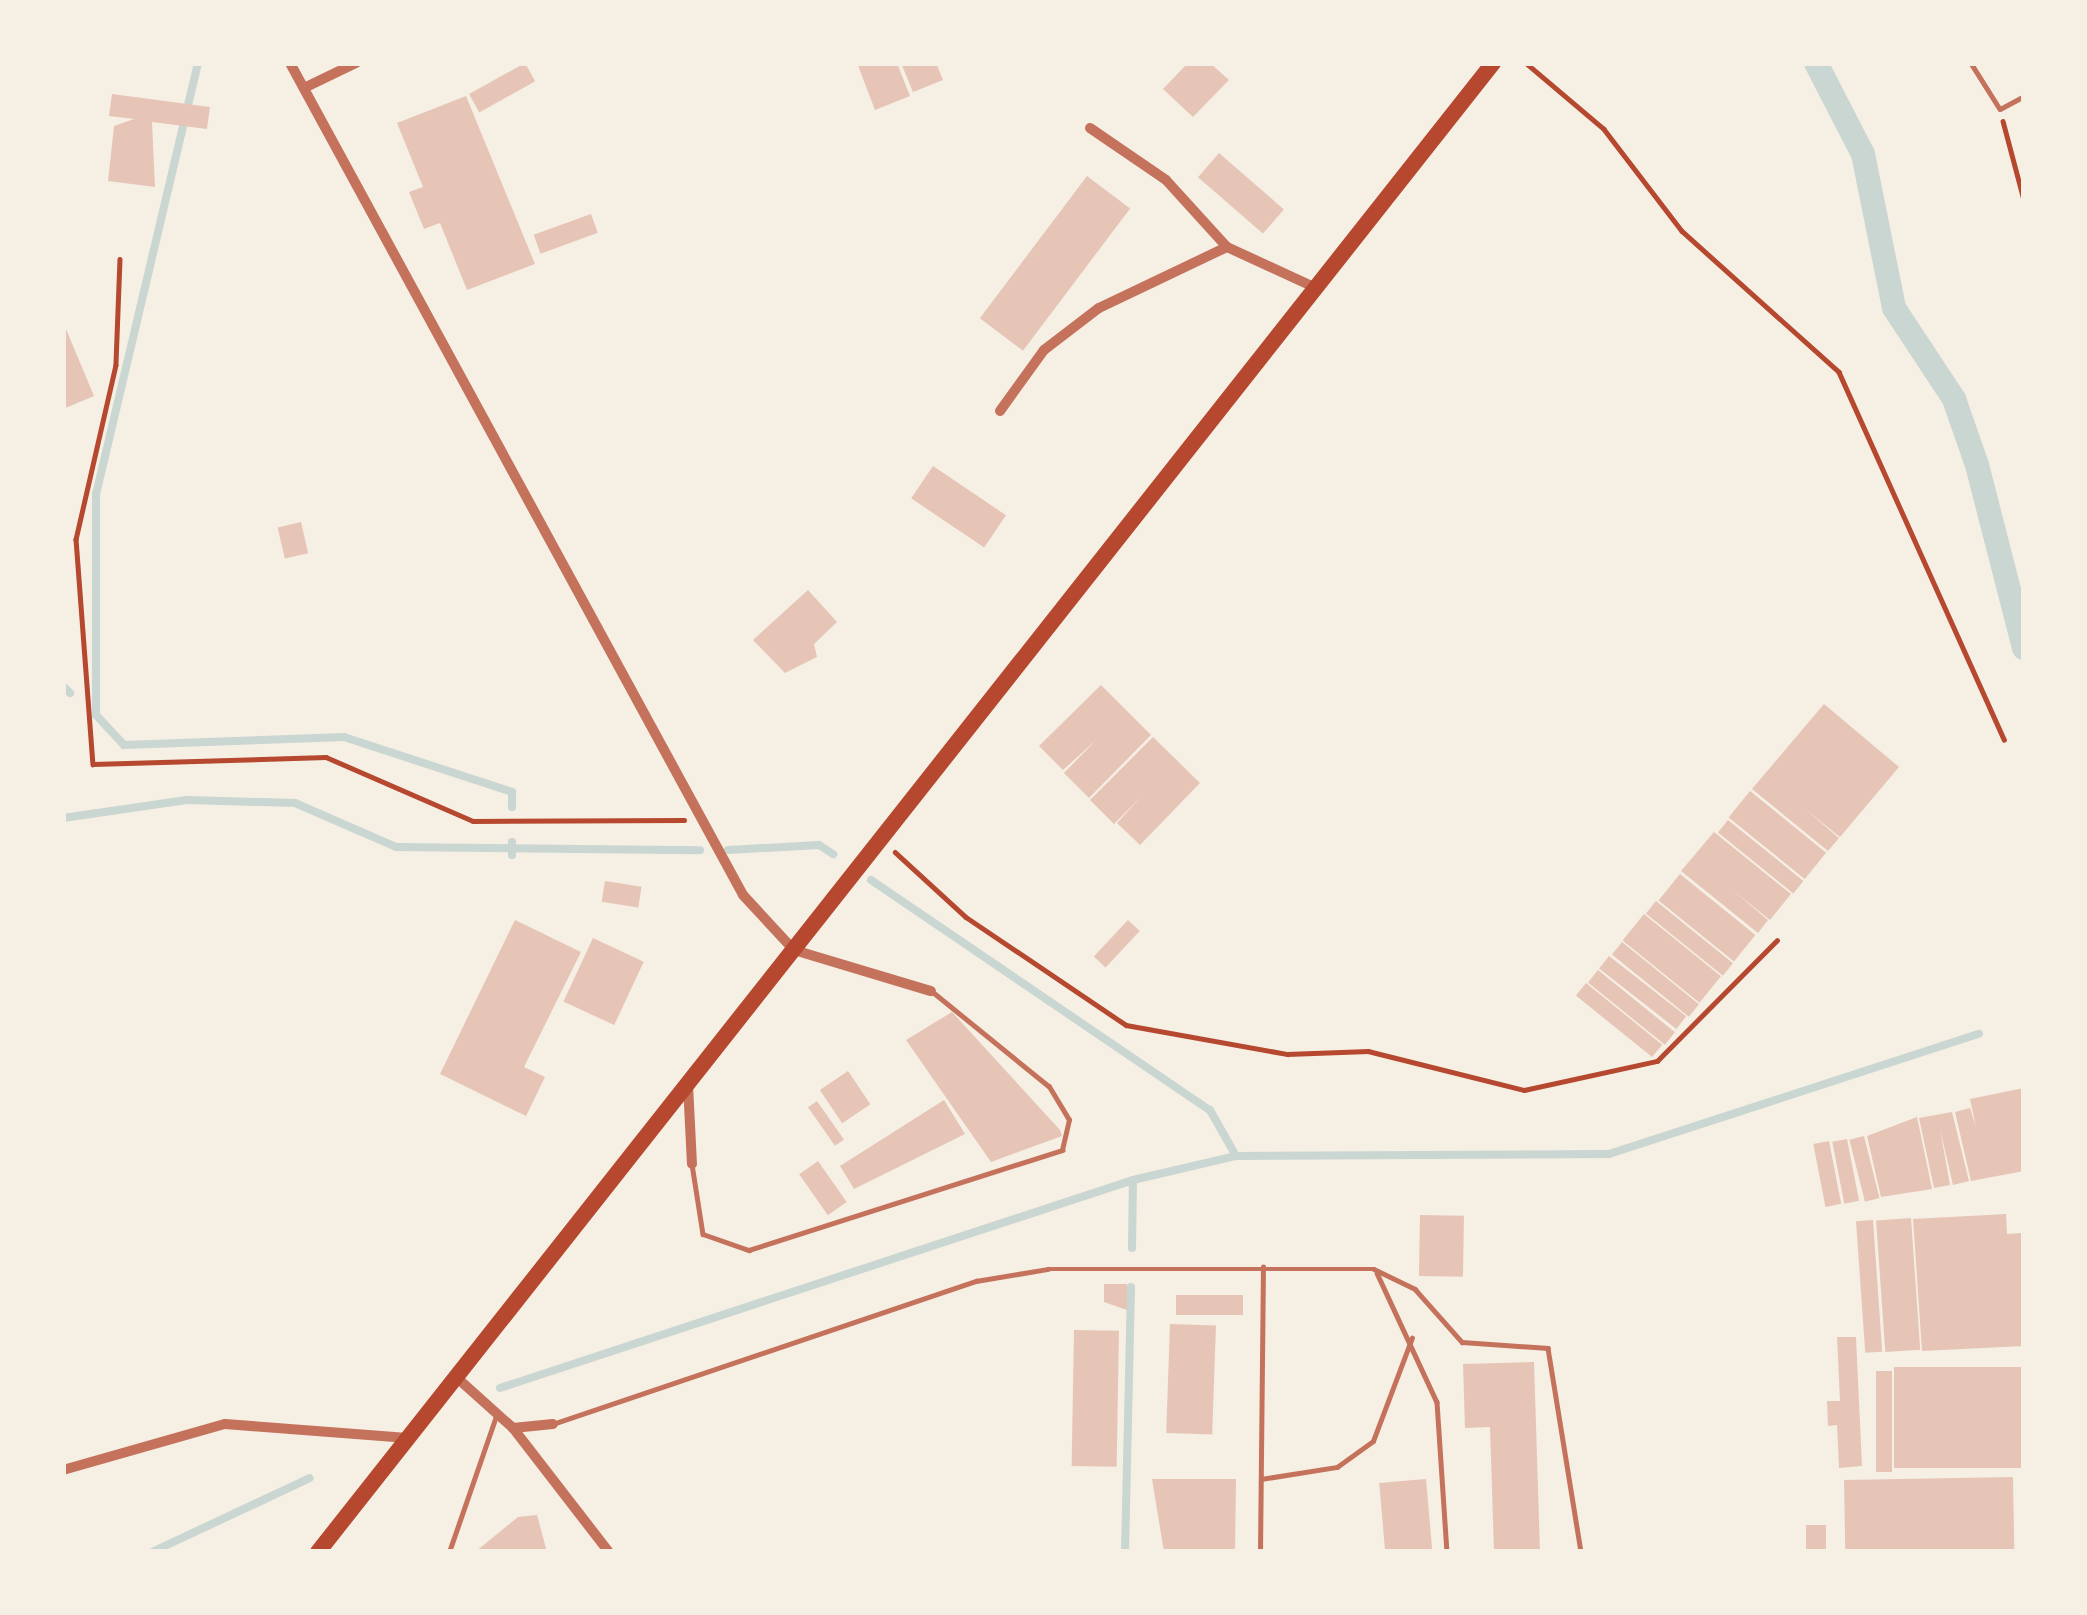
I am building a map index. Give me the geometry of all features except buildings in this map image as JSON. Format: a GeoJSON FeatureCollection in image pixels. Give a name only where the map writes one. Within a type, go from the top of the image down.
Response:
{"type":"FeatureCollection","features":[{"type":"Feature","properties":{"kind":"highway"},"geometry":{"type":"LineString","coordinates":[[318,1552],[1493,63]]}},
{"type":"Feature","properties":{"kind":"street"},"geometry":{"type":"LineString","coordinates":[[290,63],[742,895],[794,950],[932,991]]}},
{"type":"Feature","properties":{"kind":"street"},"geometry":{"type":"LineString","coordinates":[[304,88],[356,63]]}},
{"type":"Feature","properties":{"kind":"street"},"geometry":{"type":"LineString","coordinates":[[1090,128],[1166,180],[1227,247],[1316,288]]}},
{"type":"Feature","properties":{"kind":"street"},"geometry":{"type":"LineString","coordinates":[[1000,411],[1044,350],[1099,308],[1227,247]]}},
{"type":"Feature","properties":{"kind":"street"},"geometry":{"type":"LineString","coordinates":[[688,1085],[692,1164]]}},
{"type":"Feature","properties":{"kind":"street"},"geometry":{"type":"LineString","coordinates":[[455,1376],[513,1428],[609,1552]]}},
{"type":"Feature","properties":{"kind":"street"},"geometry":{"type":"LineString","coordinates":[[63,1470],[88,1454],[225,1424],[407,1438]]}},
{"type":"Feature","properties":{"kind":"street"},"geometry":{"type":"LineString","coordinates":[[513,1428],[553,1424]]}},
{"type":"Feature","properties":{"kind":"lane"},"geometry":{"type":"LineString","coordinates":[[1971,63],[2000,109],[2024,96]]}},
{"type":"Feature","properties":{"kind":"lane"},"geometry":{"type":"LineString","coordinates":[[692,1164],[704,1234],[749,1250],[1062,1150],[1069,1120],[1049,1087],[932,991]]}},
{"type":"Feature","properties":{"kind":"lane"},"geometry":{"type":"LineString","coordinates":[[1260,1552],[1263,1267]]}},
{"type":"Feature","properties":{"kind":"lane"},"geometry":{"type":"LineString","coordinates":[[553,1424],[976,1281],[1263,1267],[1374,1269],[1415,1289],[1462,1342],[1548,1348],[1581,1552]]}},
{"type":"Feature","properties":{"kind":"lane"},"geometry":{"type":"LineString","coordinates":[[1374,1269],[1412,1337],[1437,1402],[1447,1552]]}},
{"type":"Feature","properties":{"kind":"lane"},"geometry":{"type":"LineString","coordinates":[[1261,1479],[1337,1467],[1373,1441],[1412,1337]]}},
{"type":"Feature","properties":{"kind":"lane"},"geometry":{"type":"LineString","coordinates":[[449,1552],[496,1416]]}},
{"type":"Feature","properties":{"kind":"path"},"geometry":{"type":"LineString","coordinates":[[1526,63],[1604,129],[1682,231],[1839,372],[2004,740]]}},
{"type":"Feature","properties":{"kind":"path"},"geometry":{"type":"LineString","coordinates":[[2000,109],[2024,200]]}},
{"type":"Feature","properties":{"kind":"path"},"geometry":{"type":"LineString","coordinates":[[120,259],[116,365],[76,538],[93,764],[326,757],[473,821],[702,820]]}},
{"type":"Feature","properties":{"kind":"path"},"geometry":{"type":"LineString","coordinates":[[2024,305],[2024,352]]}},
{"type":"Feature","properties":{"kind":"path"},"geometry":{"type":"LineString","coordinates":[[882,839],[967,917],[1126,1025],[1287,1054],[1369,1051],[1524,1090],[1657,1061],[1777,940]]}},
{"type":"Feature","properties":{"kind":"waterway"},"geometry":{"type":"LineString","coordinates":[[198,63],[96,493],[96,715],[124,745],[344,737],[512,792],[512,807]]}},
{"type":"Feature","properties":{"kind":"waterway"},"geometry":{"type":"LineString","coordinates":[[1816,63],[1863,154],[1894,308],[1954,399],[1977,465],[2024,648]]}},
{"type":"Feature","properties":{"kind":"waterway"},"geometry":{"type":"LineString","coordinates":[[63,686],[70,693]]}},
{"type":"Feature","properties":{"kind":"waterway"},"geometry":{"type":"LineString","coordinates":[[63,818],[187,800],[295,803],[396,847],[700,850]]}},
{"type":"Feature","properties":{"kind":"waterway"},"geometry":{"type":"LineString","coordinates":[[512,842],[512,855]]}},
{"type":"Feature","properties":{"kind":"waterway"},"geometry":{"type":"LineString","coordinates":[[728,850],[819,845],[833,854]]}},
{"type":"Feature","properties":{"kind":"waterway"},"geometry":{"type":"LineString","coordinates":[[871,880],[1210,1110],[1236,1156]]}},
{"type":"Feature","properties":{"kind":"waterway"},"geometry":{"type":"LineString","coordinates":[[500,1388],[1133,1180],[1236,1156],[1609,1154],[1979,1034]]}},
{"type":"Feature","properties":{"kind":"waterway"},"geometry":{"type":"LineString","coordinates":[[1132,1248],[1133,1180]]}},
{"type":"Feature","properties":{"kind":"waterway"},"geometry":{"type":"LineString","coordinates":[[1125,1552],[1131,1287]]}},
{"type":"Feature","properties":{"kind":"waterway"},"geometry":{"type":"LineString","coordinates":[[152,1552],[310,1478]]}}]}
